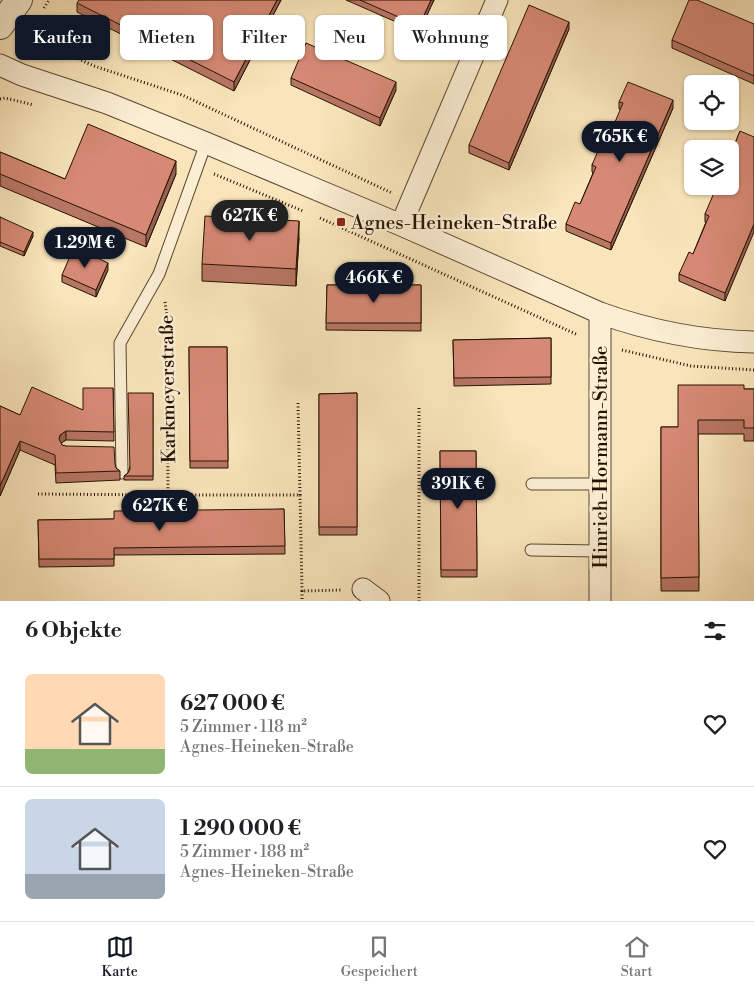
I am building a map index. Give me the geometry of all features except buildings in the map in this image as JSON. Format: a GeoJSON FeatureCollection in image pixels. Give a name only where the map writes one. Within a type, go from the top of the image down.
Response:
{"type":"FeatureCollection","features":[{"type":"Feature","properties":{"kind":"street"},"geometry":{"type":"LineString","coordinates":[[401,225],[497,0]]}},
{"type":"Feature","properties":{"kind":"street"},"geometry":{"type":"LineString","coordinates":[[0,65],[22,75],[107,103],[206,143],[401,225],[600,314],[663,332],[727,342],[754,342]]}},
{"type":"Feature","properties":{"kind":"street","name":"Hinrich-Hormann-Straße"},"geometry":{"type":"LineString","coordinates":[[600,314],[600,601]]}},
{"type":"Feature","properties":{"kind":"lane"},"geometry":{"type":"LineString","coordinates":[[122,473],[117,449],[120,343],[159,274],[206,143]]}},
{"type":"Feature","properties":{"kind":"lane"},"geometry":{"type":"LineString","coordinates":[[532,484],[600,484]]}},
{"type":"Feature","properties":{"kind":"lane"},"geometry":{"type":"LineString","coordinates":[[531,550],[600,551]]}},
{"type":"Feature","properties":{"kind":"path"},"geometry":{"type":"LineString","coordinates":[[9,14],[24,34],[94,66],[182,95],[412,202]]}},
{"type":"Feature","properties":{"kind":"path"},"geometry":{"type":"LineString","coordinates":[[0,99],[5,98],[40,106]]}},
{"type":"Feature","properties":{"kind":"path"},"geometry":{"type":"LineString","coordinates":[[198,167],[304,211]]}},
{"type":"Feature","properties":{"kind":"path"},"geometry":{"type":"LineString","coordinates":[[312,215],[321,218]]}},
{"type":"Feature","properties":{"kind":"path","name":"Karkmeyerstraße"},"geometry":{"type":"LineString","coordinates":[[159,274],[167,316],[168,494]]}},
{"type":"Feature","properties":{"kind":"path"},"geometry":{"type":"LineString","coordinates":[[298,403],[302,601]]}},
{"type":"Feature","properties":{"kind":"path"},"geometry":{"type":"LineString","coordinates":[[419,408],[419,601]]}},
{"type":"Feature","properties":{"kind":"path"},"geometry":{"type":"LineString","coordinates":[[38,494],[300,494]]}},
{"type":"Feature","properties":{"kind":"path"},"geometry":{"type":"LineString","coordinates":[[302,591],[371,595]]}},
{"type":"Feature","properties":{"kind":"place","name":"Agnes-Heineken-Straße"},"geometry":{"type":"Point","coordinates":[341,222]}}]}
